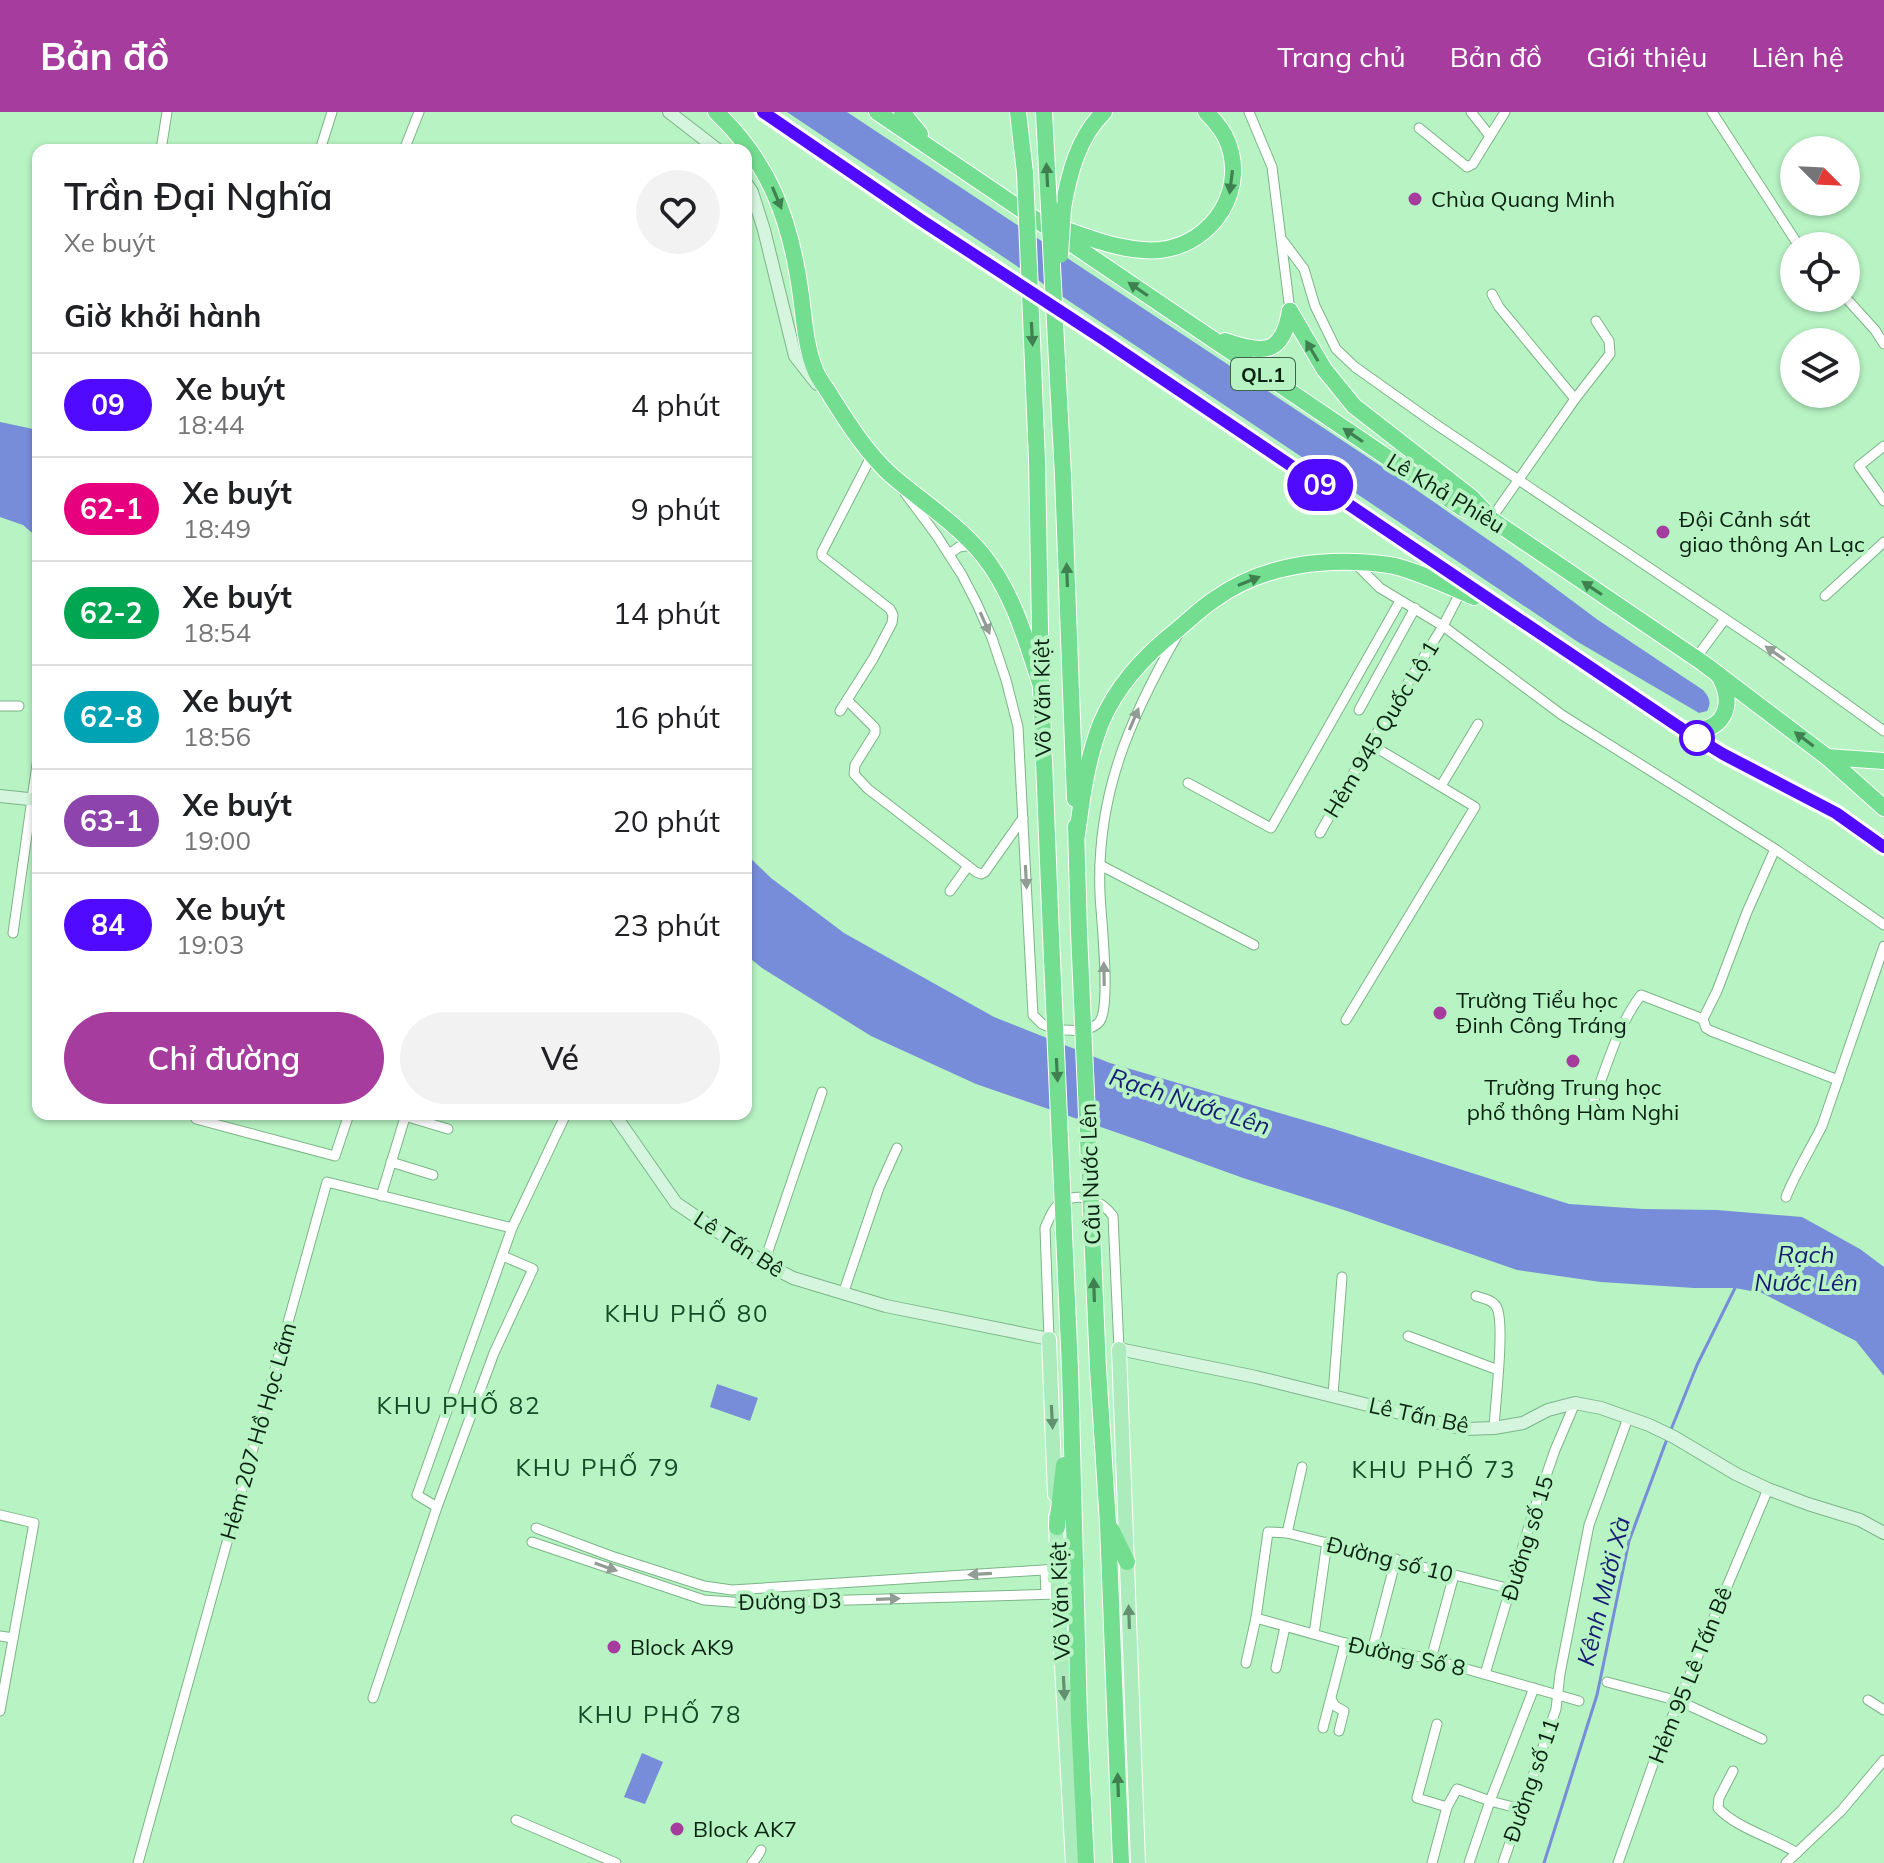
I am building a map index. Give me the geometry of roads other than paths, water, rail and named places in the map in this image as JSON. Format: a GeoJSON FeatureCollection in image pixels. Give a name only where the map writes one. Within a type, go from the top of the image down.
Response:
{"type":"FeatureCollection","features":[{"type":"Feature","properties":{"kind":"highway"},"geometry":{"type":"LineString","coordinates":[[716,112],[745,144]]}},
{"type":"Feature","properties":{"kind":"highway","name":"QL.1"},"geometry":{"type":"LineString","coordinates":[[763,112],[1682,729],[1882,840]]}},
{"type":"Feature","properties":{"kind":"highway","name":"Lê Khả Phiêu"},"geometry":{"type":"LineString","coordinates":[[877,112],[1462,508],[1491,519],[1696,658],[1827,757],[1884,808]]}},
{"type":"Feature","properties":{"kind":"highway"},"geometry":{"type":"LineString","coordinates":[[902,112],[928,145]]}},
{"type":"Feature","properties":{"kind":"highway","name":"Võ Văn Kiệt"},"geometry":{"type":"LineString","coordinates":[[1020,112],[1037,460],[1041,686],[1051,936]]}},
{"type":"Feature","properties":{"kind":"highway"},"geometry":{"type":"LineString","coordinates":[[1044,112],[1063,476]]}},
{"type":"Feature","properties":{"kind":"highway"},"geometry":{"type":"LineString","coordinates":[[1063,476],[1059,295],[1063,208],[1077,151],[1095,120],[1104,112]]}},
{"type":"Feature","properties":{"kind":"highway"},"geometry":{"type":"LineString","coordinates":[[1040,221],[1137,249],[1173,248],[1198,236],[1218,217],[1232,189],[1233,176],[1233,163],[1225,136],[1206,112]]}},
{"type":"Feature","properties":{"kind":"highway"},"geometry":{"type":"LineString","coordinates":[[752,152],[774,191],[787,224],[796,259],[807,338],[816,371],[872,455],[973,545],[998,577],[1019,620],[1041,686]]}},
{"type":"Feature","properties":{"kind":"highway"},"geometry":{"type":"LineString","coordinates":[[1204,334],[1249,349],[1263,349],[1279,341],[1288,326],[1290,311]]}},
{"type":"Feature","properties":{"kind":"highway"},"geometry":{"type":"LineString","coordinates":[[1290,311],[1310,349],[1354,406],[1471,497],[1491,519]]}},
{"type":"Feature","properties":{"kind":"highway","name":"Võ Văn Kiệt"},"geometry":{"type":"LineString","coordinates":[[1063,476],[1079,932]]}},
{"type":"Feature","properties":{"kind":"highway"},"geometry":{"type":"LineString","coordinates":[[1077,835],[1090,756],[1102,721],[1131,673],[1153,648],[1215,599],[1240,584],[1301,564],[1332,561],[1392,566],[1508,611]]}},
{"type":"Feature","properties":{"kind":"highway"},"geometry":{"type":"LineString","coordinates":[[1682,729],[1705,730],[1717,724],[1723,716],[1726,694],[1718,674]]}},
{"type":"Feature","properties":{"kind":"highway"},"geometry":{"type":"LineString","coordinates":[[1827,757],[1884,761]]}},
{"type":"Feature","properties":{"kind":"highway","name":"Cầu Nước Lên"},"geometry":{"type":"LineString","coordinates":[[1079,932],[1108,1524]]}},
{"type":"Feature","properties":{"kind":"highway","name":"Cầu Nước Lên"},"geometry":{"type":"LineString","coordinates":[[1051,936],[1070,1369]]}},
{"type":"Feature","properties":{"kind":"highway","name":"Võ Văn Kiệt"},"geometry":{"type":"LineString","coordinates":[[1070,1369],[1086,1863]]}},
{"type":"Feature","properties":{"kind":"highway"},"geometry":{"type":"LineString","coordinates":[[1057,1527],[1071,1404]]}},
{"type":"Feature","properties":{"kind":"highway"},"geometry":{"type":"LineString","coordinates":[[1108,1524],[1127,1562]]}},
{"type":"Feature","properties":{"kind":"highway"},"geometry":{"type":"LineString","coordinates":[[1108,1524],[1121,1863]]}},
{"type":"Feature","properties":{"kind":"main road","name":"Võ Văn Kiệt"},"geometry":{"type":"LineString","coordinates":[[1049,1339],[1057,1527],[1052,1594],[1073,1863]]}},
{"type":"Feature","properties":{"kind":"main road"},"geometry":{"type":"LineString","coordinates":[[1119,1349],[1138,1863]]}},
{"type":"Feature","properties":{"kind":"street"},"geometry":{"type":"LineString","coordinates":[[162,144],[167,112]]}},
{"type":"Feature","properties":{"kind":"street"},"geometry":{"type":"LineString","coordinates":[[322,144],[332,112]]}},
{"type":"Feature","properties":{"kind":"street"},"geometry":{"type":"LineString","coordinates":[[406,144],[419,112]]}},
{"type":"Feature","properties":{"kind":"street"},"geometry":{"type":"LineString","coordinates":[[669,112],[710,144]]}},
{"type":"Feature","properties":{"kind":"street"},"geometry":{"type":"LineString","coordinates":[[1249,112],[1272,167],[1290,311]]}},
{"type":"Feature","properties":{"kind":"street"},"geometry":{"type":"LineString","coordinates":[[1471,112],[1490,136]]}},
{"type":"Feature","properties":{"kind":"street"},"geometry":{"type":"LineString","coordinates":[[1419,128],[1467,167],[1473,164],[1505,112]]}},
{"type":"Feature","properties":{"kind":"street"},"geometry":{"type":"LineString","coordinates":[[1712,112],[1790,232]]}},
{"type":"Feature","properties":{"kind":"street"},"geometry":{"type":"LineString","coordinates":[[752,192],[795,356],[844,417]]}},
{"type":"Feature","properties":{"kind":"street"},"geometry":{"type":"LineString","coordinates":[[1283,241],[1304,269],[1315,306],[1336,349],[1369,379],[1783,658],[1884,731]]}},
{"type":"Feature","properties":{"kind":"street"},"geometry":{"type":"LineString","coordinates":[[1492,294],[1499,307],[1575,399]]}},
{"type":"Feature","properties":{"kind":"street"},"geometry":{"type":"LineString","coordinates":[[1859,312],[1884,344]]}},
{"type":"Feature","properties":{"kind":"street"},"geometry":{"type":"LineString","coordinates":[[1491,519],[1610,354],[1609,341],[1596,321]]}},
{"type":"Feature","properties":{"kind":"street"},"geometry":{"type":"LineString","coordinates":[[1875,330],[1884,324]]}},
{"type":"Feature","properties":{"kind":"street"},"geometry":{"type":"LineString","coordinates":[[1884,446],[1859,466],[1884,501]]}},
{"type":"Feature","properties":{"kind":"street"},"geometry":{"type":"LineString","coordinates":[[840,711],[873,659],[892,623],[893,615],[890,609],[822,556],[872,455]]}},
{"type":"Feature","properties":{"kind":"street"},"geometry":{"type":"LineString","coordinates":[[891,474],[962,575],[992,638],[1006,680],[1018,727],[1033,1015],[1042,1023],[1065,1031],[1090,1029],[1100,1021],[1104,1006],[1101,842],[1111,782],[1149,685],[1184,624]]}},
{"type":"Feature","properties":{"kind":"street"},"geometry":{"type":"LineString","coordinates":[[1825,596],[1884,542]]}},
{"type":"Feature","properties":{"kind":"street"},"geometry":{"type":"LineString","coordinates":[[949,554],[959,547],[973,545]]}},
{"type":"Feature","properties":{"kind":"street"},"geometry":{"type":"LineString","coordinates":[[1355,563],[1380,588],[1443,626],[1562,715],[1775,849],[1884,925]]}},
{"type":"Feature","properties":{"kind":"street","name":"Hẻm 945 Quốc Lộ 1"},"geometry":{"type":"LineString","coordinates":[[1320,833],[1461,591]]}},
{"type":"Feature","properties":{"kind":"street"},"geometry":{"type":"LineString","coordinates":[[1188,783],[1271,828],[1400,601]]}},
{"type":"Feature","properties":{"kind":"street"},"geometry":{"type":"LineString","coordinates":[[1359,710],[1415,608]]}},
{"type":"Feature","properties":{"kind":"street"},"geometry":{"type":"LineString","coordinates":[[1696,658],[1725,619]]}},
{"type":"Feature","properties":{"kind":"street"},"geometry":{"type":"LineString","coordinates":[[1144,659],[1154,660],[1159,667]]}},
{"type":"Feature","properties":{"kind":"street"},"geometry":{"type":"LineString","coordinates":[[847,700],[875,728],[855,765],[854,774],[868,789],[968,866],[981,874],[985,872],[1023,818]]}},
{"type":"Feature","properties":{"kind":"street"},"geometry":{"type":"LineString","coordinates":[[0,706],[19,706]]}},
{"type":"Feature","properties":{"kind":"street"},"geometry":{"type":"LineString","coordinates":[[1441,786],[1478,724]]}},
{"type":"Feature","properties":{"kind":"street"},"geometry":{"type":"LineString","coordinates":[[1346,1020],[1475,807],[1370,744]]}},
{"type":"Feature","properties":{"kind":"street"},"geometry":{"type":"LineString","coordinates":[[0,796],[32,800]]}},
{"type":"Feature","properties":{"kind":"street"},"geometry":{"type":"LineString","coordinates":[[13,933],[32,818]]}},
{"type":"Feature","properties":{"kind":"street"},"geometry":{"type":"LineString","coordinates":[[1775,849],[1703,1019],[1706,1028],[1711,1031],[1838,1080]]}},
{"type":"Feature","properties":{"kind":"street"},"geometry":{"type":"LineString","coordinates":[[1100,865],[1254,945]]}},
{"type":"Feature","properties":{"kind":"street"},"geometry":{"type":"LineString","coordinates":[[950,891],[968,866]]}},
{"type":"Feature","properties":{"kind":"street"},"geometry":{"type":"LineString","coordinates":[[1786,1197],[1822,1126],[1884,946]]}},
{"type":"Feature","properties":{"kind":"street"},"geometry":{"type":"LineString","coordinates":[[1594,1100],[1622,1029],[1641,995],[1703,1019]]}},
{"type":"Feature","properties":{"kind":"street"},"geometry":{"type":"LineString","coordinates":[[764,1263],[822,1092]]}},
{"type":"Feature","properties":{"kind":"street"},"geometry":{"type":"LineString","coordinates":[[217,1120],[335,1156],[347,1120]]}},
{"type":"Feature","properties":{"kind":"street"},"geometry":{"type":"LineString","coordinates":[[381,1196],[402,1120]]}},
{"type":"Feature","properties":{"kind":"street"},"geometry":{"type":"LineString","coordinates":[[419,1120],[448,1129]]}},
{"type":"Feature","properties":{"kind":"street"},"geometry":{"type":"LineString","coordinates":[[437,1507],[417,1495],[512,1228],[563,1120]]}},
{"type":"Feature","properties":{"kind":"street","name":"Lê Tấn Bê"},"geometry":{"type":"LineString","coordinates":[[618,1120],[676,1203],[764,1263],[793,1278],[886,1306],[1049,1339]]}},
{"type":"Feature","properties":{"kind":"street"},"geometry":{"type":"LineString","coordinates":[[843,1294],[879,1188],[897,1148]]}},
{"type":"Feature","properties":{"kind":"street"},"geometry":{"type":"LineString","coordinates":[[391,1162],[433,1175]]}},
{"type":"Feature","properties":{"kind":"street","name":"Hẻm 207 Hồ Học Lãm"},"geometry":{"type":"LineString","coordinates":[[138,1863],[327,1182],[512,1228]]}},
{"type":"Feature","properties":{"kind":"street"},"geometry":{"type":"LineString","coordinates":[[1049,1339],[1045,1228],[1062,1202],[1091,1198],[1106,1207],[1113,1216],[1119,1349]]}},
{"type":"Feature","properties":{"kind":"street"},"geometry":{"type":"LineString","coordinates":[[373,1698],[437,1507],[494,1353],[533,1269],[503,1256]]}},
{"type":"Feature","properties":{"kind":"street"},"geometry":{"type":"LineString","coordinates":[[1333,1395],[1342,1277]]}},
{"type":"Feature","properties":{"kind":"street"},"geometry":{"type":"LineString","coordinates":[[1476,1296],[1491,1301],[1498,1311],[1494,1428]]}},
{"type":"Feature","properties":{"kind":"street"},"geometry":{"type":"LineString","coordinates":[[1408,1336],[1498,1370]]}},
{"type":"Feature","properties":{"kind":"street","name":"Lê Tấn Bê"},"geometry":{"type":"LineString","coordinates":[[1119,1349],[1333,1395],[1464,1429],[1523,1423],[1548,1410],[1575,1403]]}},
{"type":"Feature","properties":{"kind":"street"},"geometry":{"type":"LineString","coordinates":[[1575,1403],[1601,1408],[1649,1425],[1768,1489],[1860,1520],[1884,1533]]}},
{"type":"Feature","properties":{"kind":"street","name":"Đường số 15"},"geometry":{"type":"LineString","coordinates":[[1485,1674],[1532,1516],[1575,1403]]}},
{"type":"Feature","properties":{"kind":"street","name":"Đường số 11"},"geometry":{"type":"LineString","coordinates":[[1503,1863],[1556,1709],[1589,1525],[1628,1418]]}},
{"type":"Feature","properties":{"kind":"street"},"geometry":{"type":"LineString","coordinates":[[1287,1533],[1302,1467]]}},
{"type":"Feature","properties":{"kind":"street","name":"Hẻm 95 Lê Tấn Bê"},"geometry":{"type":"LineString","coordinates":[[1618,1863],[1657,1753],[1768,1489]]}},
{"type":"Feature","properties":{"kind":"street"},"geometry":{"type":"LineString","coordinates":[[0,1515],[34,1523],[0,1711]]}},
{"type":"Feature","properties":{"kind":"street","name":"Đường D3"},"geometry":{"type":"LineString","coordinates":[[536,1528],[704,1586],[732,1590],[1052,1570]]}},
{"type":"Feature","properties":{"kind":"street","name":"Đường số 10"},"geometry":{"type":"LineString","coordinates":[[1256,1618],[1268,1532],[1327,1542],[1511,1589]]}},
{"type":"Feature","properties":{"kind":"street","name":"Đường D3"},"geometry":{"type":"LineString","coordinates":[[532,1542],[704,1600],[745,1603],[1052,1594]]}},
{"type":"Feature","properties":{"kind":"street"},"geometry":{"type":"LineString","coordinates":[[1314,1634],[1327,1542]]}},
{"type":"Feature","properties":{"kind":"street"},"geometry":{"type":"LineString","coordinates":[[1373,1647],[1396,1559]]}},
{"type":"Feature","properties":{"kind":"street"},"geometry":{"type":"LineString","coordinates":[[1431,1659],[1454,1575]]}},
{"type":"Feature","properties":{"kind":"street"},"geometry":{"type":"LineString","coordinates":[[1246,1663],[1256,1618]]}},
{"type":"Feature","properties":{"kind":"street","name":"Đường Số 8"},"geometry":{"type":"LineString","coordinates":[[1256,1618],[1345,1643],[1431,1659],[1579,1701]]}},
{"type":"Feature","properties":{"kind":"street"},"geometry":{"type":"LineString","coordinates":[[1276,1668],[1285,1627]]}},
{"type":"Feature","properties":{"kind":"street"},"geometry":{"type":"LineString","coordinates":[[0,1636],[13,1638]]}},
{"type":"Feature","properties":{"kind":"street"},"geometry":{"type":"LineString","coordinates":[[1323,1728],[1345,1643]]}},
{"type":"Feature","properties":{"kind":"street"},"geometry":{"type":"LineString","coordinates":[[1607,1682],[1679,1701],[1762,1739]]}},
{"type":"Feature","properties":{"kind":"street"},"geometry":{"type":"LineString","coordinates":[[1469,1863],[1534,1688]]}},
{"type":"Feature","properties":{"kind":"street"},"geometry":{"type":"LineString","coordinates":[[1331,1699],[1335,1706],[1344,1711],[1339,1731]]}},
{"type":"Feature","properties":{"kind":"street"},"geometry":{"type":"LineString","coordinates":[[1868,1700],[1884,1710]]}},
{"type":"Feature","properties":{"kind":"street"},"geometry":{"type":"LineString","coordinates":[[1437,1724],[1417,1798],[1447,1807]]}},
{"type":"Feature","properties":{"kind":"street"},"geometry":{"type":"LineString","coordinates":[[1786,1863],[1841,1811],[1884,1760]]}},
{"type":"Feature","properties":{"kind":"street"},"geometry":{"type":"LineString","coordinates":[[1733,1771],[1719,1798],[1718,1808],[1726,1816],[1797,1853]]}},
{"type":"Feature","properties":{"kind":"street"},"geometry":{"type":"LineString","coordinates":[[1432,1863],[1447,1807],[1457,1789],[1521,1809]]}},
{"type":"Feature","properties":{"kind":"street"},"geometry":{"type":"LineString","coordinates":[[516,1820],[616,1863]]}},
{"type":"Feature","properties":{"kind":"street"},"geometry":{"type":"LineString","coordinates":[[752,1863],[761,1850]]}},
{"type":"Feature","properties":{"kind":"water"},"geometry":{"type":"Polygon","coordinates":[[[787,112],[847,112],[1408,484],[1520,562],[1598,620],[1703,690],[1709,700],[1707,711],[1699,713],[1578,642],[787,112]]]}},
{"type":"Feature","properties":{"kind":"water"},"geometry":{"type":"Polygon","coordinates":[[[0,422],[32,429],[32,533],[23,525],[0,517],[0,422]]]}},
{"type":"Feature","properties":{"kind":"water","name":"Rạch Nước Lên"},"geometry":{"type":"Polygon","coordinates":[[[752,860],[771,878],[844,933],[994,1017],[1110,1063],[1334,1129],[1569,1204],[1802,1217],[1860,1249],[1884,1267],[1884,1376],[1856,1341],[1762,1293],[1735,1288],[1601,1282],[1517,1270],[976,1084],[871,1036],[752,960],[752,860]]]}},
{"type":"Feature","properties":{"kind":"water"},"geometry":{"type":"Polygon","coordinates":[[[717,1384],[758,1398],[750,1421],[710,1407],[717,1384]]]}},
{"type":"Feature","properties":{"kind":"water"},"geometry":{"type":"Polygon","coordinates":[[[642,1753],[663,1762],[645,1804],[624,1797],[642,1753]]]}},
{"type":"Feature","properties":{"kind":"waterway","name":"Kênh Mười Xà"},"geometry":{"type":"LineString","coordinates":[[1670,1432],[1697,1365],[1736,1286]]}},
{"type":"Feature","properties":{"kind":"waterway","name":"Kênh Mười Xà"},"geometry":{"type":"LineString","coordinates":[[1544,1863],[1597,1695],[1629,1541],[1667,1439]]}},
{"type":"Feature","properties":{"kind":"place","name":"Chùa Quang Minh"},"geometry":{"type":"Point","coordinates":[1415,199]}},
{"type":"Feature","properties":{"kind":"place","name":"Đội Cảnh sát giao thông An Lạc"},"geometry":{"type":"Point","coordinates":[1663,532]}},
{"type":"Feature","properties":{"kind":"place","name":"Trường Tiểu học Đinh Công Tráng"},"geometry":{"type":"Point","coordinates":[1440,1013]}},
{"type":"Feature","properties":{"kind":"place","name":"Trường Trung học phổ thông Hàm Nghi"},"geometry":{"type":"Point","coordinates":[1573,1061]}},
{"type":"Feature","properties":{"kind":"place","name":"Block AK9"},"geometry":{"type":"Point","coordinates":[614,1647]}},
{"type":"Feature","properties":{"kind":"place","name":"Block AK7"},"geometry":{"type":"Point","coordinates":[677,1829]}},
{"type":"Feature","properties":{"kind":"district","name":"KHU PHỐ 80"},"geometry":{"type":"Point","coordinates":[687,1313]}},
{"type":"Feature","properties":{"kind":"district","name":"KHU PHỐ 82"},"geometry":{"type":"Point","coordinates":[459,1405]}},
{"type":"Feature","properties":{"kind":"district","name":"KHU PHỐ 79"},"geometry":{"type":"Point","coordinates":[598,1467]}},
{"type":"Feature","properties":{"kind":"district","name":"KHU PHỐ 73"},"geometry":{"type":"Point","coordinates":[1434,1469]}},
{"type":"Feature","properties":{"kind":"district","name":"KHU PHỐ 78"},"geometry":{"type":"Point","coordinates":[660,1714]}}]}
